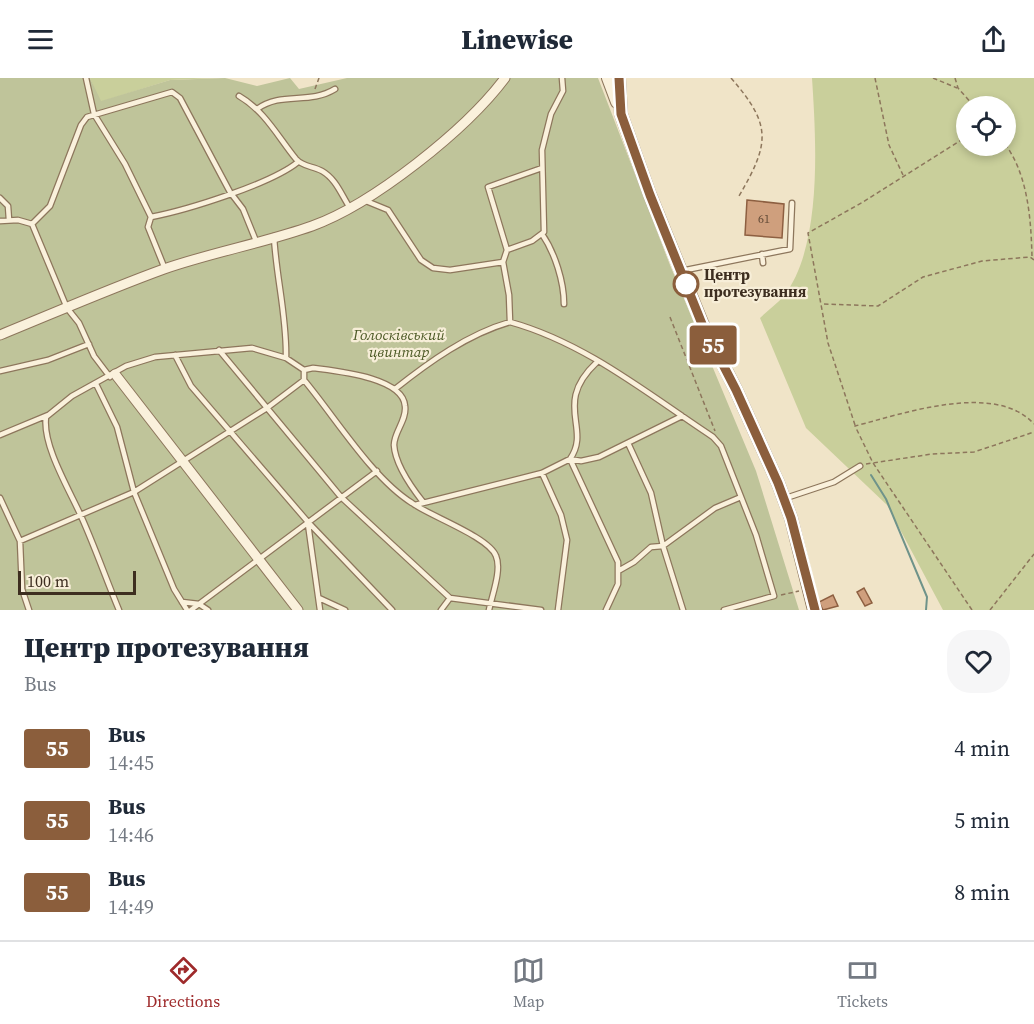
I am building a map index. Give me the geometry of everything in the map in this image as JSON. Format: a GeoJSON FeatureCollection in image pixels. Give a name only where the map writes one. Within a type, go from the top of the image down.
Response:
{"type":"FeatureCollection","features":[{"type":"Feature","properties":{"kind":"street"},"geometry":{"type":"LineString","coordinates":[[0,335],[165,269],[311,226],[350,208],[437,147],[505,78]]}},
{"type":"Feature","properties":{"kind":"street"},"geometry":{"type":"LineString","coordinates":[[608,78],[702,324],[736,390],[784,499],[814,610]]}},
{"type":"Feature","properties":{"kind":"street"},"geometry":{"type":"LineString","coordinates":[[619,78],[621,114]]}},
{"type":"Feature","properties":{"kind":"street"},"geometry":{"type":"LineString","coordinates":[[112,375],[184,463],[298,610]]}},
{"type":"Feature","properties":{"kind":"lane"},"geometry":{"type":"LineString","coordinates":[[86,78],[94,114],[125,164],[151,217],[148,227],[165,269]]}},
{"type":"Feature","properties":{"kind":"lane"},"geometry":{"type":"LineString","coordinates":[[562,78],[563,91],[551,114],[542,150],[544,220],[542,234],[551,251],[564,291],[564,304]]}},
{"type":"Feature","properties":{"kind":"lane"},"geometry":{"type":"LineString","coordinates":[[257,109],[266,103],[283,98],[313,99],[335,89]]}},
{"type":"Feature","properties":{"kind":"lane"},"geometry":{"type":"LineString","coordinates":[[32,224],[50,206],[81,125],[94,114],[165,93],[176,94],[230,192],[243,209],[256,241]]}},
{"type":"Feature","properties":{"kind":"lane"},"geometry":{"type":"LineString","coordinates":[[239,96],[257,109],[287,144],[298,162],[326,174],[338,185],[350,208]]}},
{"type":"Feature","properties":{"kind":"lane"},"geometry":{"type":"LineString","coordinates":[[151,217],[174,212],[230,192],[298,162]]}},
{"type":"Feature","properties":{"kind":"lane"},"geometry":{"type":"LineString","coordinates":[[510,322],[509,295],[503,262],[507,250],[488,187],[542,168]]}},
{"type":"Feature","properties":{"kind":"lane"},"geometry":{"type":"LineString","coordinates":[[0,198],[8,206],[9,220]]}},
{"type":"Feature","properties":{"kind":"lane"},"geometry":{"type":"LineString","coordinates":[[363,200],[388,210],[421,260],[433,268],[450,270],[503,262]]}},
{"type":"Feature","properties":{"kind":"lane"},"geometry":{"type":"LineString","coordinates":[[681,271],[790,249],[792,202]]}},
{"type":"Feature","properties":{"kind":"lane"},"geometry":{"type":"LineString","coordinates":[[0,221],[9,220],[32,224]]}},
{"type":"Feature","properties":{"kind":"lane"},"geometry":{"type":"LineString","coordinates":[[32,224],[67,308],[79,323],[94,356],[112,375]]}},
{"type":"Feature","properties":{"kind":"lane"},"geometry":{"type":"LineString","coordinates":[[507,250],[532,241],[542,234]]}},
{"type":"Feature","properties":{"kind":"lane"},"geometry":{"type":"LineString","coordinates":[[274,236],[275,263],[284,310],[286,358]]}},
{"type":"Feature","properties":{"kind":"lane"},"geometry":{"type":"LineString","coordinates":[[762,254],[763,263]]}},
{"type":"Feature","properties":{"kind":"lane"},"geometry":{"type":"LineString","coordinates":[[395,389],[418,370],[461,344],[510,322],[568,345],[626,377],[721,446],[766,562],[774,596],[724,610]]}},
{"type":"Feature","properties":{"kind":"lane"},"geometry":{"type":"LineString","coordinates":[[0,370],[48,360],[89,344]]}},
{"type":"Feature","properties":{"kind":"lane"},"geometry":{"type":"LineString","coordinates":[[0,435],[48,415],[65,400],[126,366],[155,357],[252,348],[286,358],[304,370],[313,368],[327,370],[386,382],[395,389],[405,404],[395,441],[396,453],[423,502]]}},
{"type":"Feature","properties":{"kind":"lane"},"geometry":{"type":"LineString","coordinates":[[219,350],[341,497],[450,597],[541,610]]}},
{"type":"Feature","properties":{"kind":"lane"},"geometry":{"type":"LineString","coordinates":[[175,355],[191,386],[230,432],[308,522],[392,610]]}},
{"type":"Feature","properties":{"kind":"lane"},"geometry":{"type":"LineString","coordinates":[[597,362],[585,373],[575,391],[576,446],[570,459],[620,570],[616,592],[606,610]]}},
{"type":"Feature","properties":{"kind":"lane"},"geometry":{"type":"LineString","coordinates":[[304,370],[304,380],[394,490],[414,505],[482,541],[494,552],[497,566],[489,610]]}},
{"type":"Feature","properties":{"kind":"lane"},"geometry":{"type":"LineString","coordinates":[[20,541],[134,492],[184,463],[267,408],[304,380]]}},
{"type":"Feature","properties":{"kind":"lane"},"geometry":{"type":"LineString","coordinates":[[96,384],[117,427],[134,492],[174,589],[189,610],[377,471]]}},
{"type":"Feature","properties":{"kind":"lane"},"geometry":{"type":"LineString","coordinates":[[48,415],[46,426],[52,447],[119,610]]}},
{"type":"Feature","properties":{"kind":"lane"},"geometry":{"type":"LineString","coordinates":[[414,505],[542,473],[570,459],[590,460],[682,416]]}},
{"type":"Feature","properties":{"kind":"lane"},"geometry":{"type":"LineString","coordinates":[[628,443],[651,493],[663,546],[683,610]]}},
{"type":"Feature","properties":{"kind":"lane"},"geometry":{"type":"LineString","coordinates":[[784,499],[834,482],[860,466]]}},
{"type":"Feature","properties":{"kind":"lane"},"geometry":{"type":"LineString","coordinates":[[542,473],[561,515],[567,540],[558,610]]}},
{"type":"Feature","properties":{"kind":"lane"},"geometry":{"type":"LineString","coordinates":[[408,501],[416,492]]}},
{"type":"Feature","properties":{"kind":"lane"},"geometry":{"type":"LineString","coordinates":[[620,570],[634,562],[651,547],[663,546],[715,508],[741,497]]}},
{"type":"Feature","properties":{"kind":"lane"},"geometry":{"type":"LineString","coordinates":[[0,498],[20,541],[21,589],[29,610]]}},
{"type":"Feature","properties":{"kind":"lane"},"geometry":{"type":"LineString","coordinates":[[308,522],[320,610]]}},
{"type":"Feature","properties":{"kind":"lane"},"geometry":{"type":"LineString","coordinates":[[441,610],[450,597]]}},
{"type":"Feature","properties":{"kind":"lane"},"geometry":{"type":"LineString","coordinates":[[319,598],[345,610]]}},
{"type":"Feature","properties":{"kind":"lane"},"geometry":{"type":"LineString","coordinates":[[182,602],[199,604],[208,610]]}},
{"type":"Feature","properties":{"kind":"path"},"geometry":{"type":"LineString","coordinates":[[313,99],[319,78]]}},
{"type":"Feature","properties":{"kind":"path"},"geometry":{"type":"LineString","coordinates":[[731,78],[759,115],[763,131],[755,169],[739,196]]}},
{"type":"Feature","properties":{"kind":"path"},"geometry":{"type":"LineString","coordinates":[[875,78],[889,145],[904,176]]}},
{"type":"Feature","properties":{"kind":"path"},"geometry":{"type":"LineString","coordinates":[[933,78],[958,88]]}},
{"type":"Feature","properties":{"kind":"path"},"geometry":{"type":"LineString","coordinates":[[955,78],[958,88],[965,96]]}},
{"type":"Feature","properties":{"kind":"path"},"geometry":{"type":"LineString","coordinates":[[956,143],[808,233],[823,304],[828,343],[855,426],[873,463],[972,610]]}},
{"type":"Feature","properties":{"kind":"path"},"geometry":{"type":"LineString","coordinates":[[823,304],[878,306],[923,278],[982,261],[1033,259],[1024,184],[1014,156]]}},
{"type":"Feature","properties":{"kind":"path"},"geometry":{"type":"LineString","coordinates":[[670,317],[721,446]]}},
{"type":"Feature","properties":{"kind":"path"},"geometry":{"type":"LineString","coordinates":[[855,426],[937,404],[981,404],[1015,410],[1034,424]]}},
{"type":"Feature","properties":{"kind":"path"},"geometry":{"type":"LineString","coordinates":[[860,466],[932,454],[974,452],[1034,432]]}},
{"type":"Feature","properties":{"kind":"path"},"geometry":{"type":"LineString","coordinates":[[990,610],[1034,554]]}},
{"type":"Feature","properties":{"kind":"path"},"geometry":{"type":"LineString","coordinates":[[774,596],[801,590]]}},
{"type":"Feature","properties":{"kind":"green space","name":"Голосківський цвинтар"},"geometry":{"type":"Polygon","coordinates":[[[0,78],[90,78],[101,101],[170,80],[225,78],[257,86],[290,78],[299,89],[347,78],[598,78],[670,265],[756,471],[799,610],[0,610],[0,78]]]}},
{"type":"Feature","properties":{"kind":"green space"},"geometry":{"type":"Polygon","coordinates":[[[90,78],[217,78],[170,80],[100,102],[90,78]]]}},
{"type":"Feature","properties":{"kind":"green space"},"geometry":{"type":"Polygon","coordinates":[[[812,78],[1034,78],[1034,610],[943,610],[887,505],[806,428],[760,318],[784,296],[797,274],[805,249],[814,191],[815,131],[812,78]]]}},
{"type":"Feature","properties":{"kind":"building"},"geometry":{"type":"Polygon","coordinates":[[[747,200],[784,204],[782,238],[745,235],[747,200]]]}},
{"type":"Feature","properties":{"kind":"building"},"geometry":{"type":"Polygon","coordinates":[[[864,588],[872,603],[865,606],[857,592],[864,588]]]}},
{"type":"Feature","properties":{"kind":"building"},"geometry":{"type":"Polygon","coordinates":[[[833,595],[838,606],[823,610],[819,602],[833,595]]]}},
{"type":"Feature","properties":{"kind":"waterway"},"geometry":{"type":"LineString","coordinates":[[871,475],[886,499],[927,597],[926,610]]}},
{"type":"Feature","properties":{"kind":"bus line","name":"55"},"geometry":{"type":"LineString","coordinates":[[619,78],[621,114],[650,195],[702,324],[736,390],[778,483],[791,518],[815,610]]}},
{"type":"Feature","properties":{"kind":"place","name":"Центр протезування"},"geometry":{"type":"Point","coordinates":[686,284]}}]}
